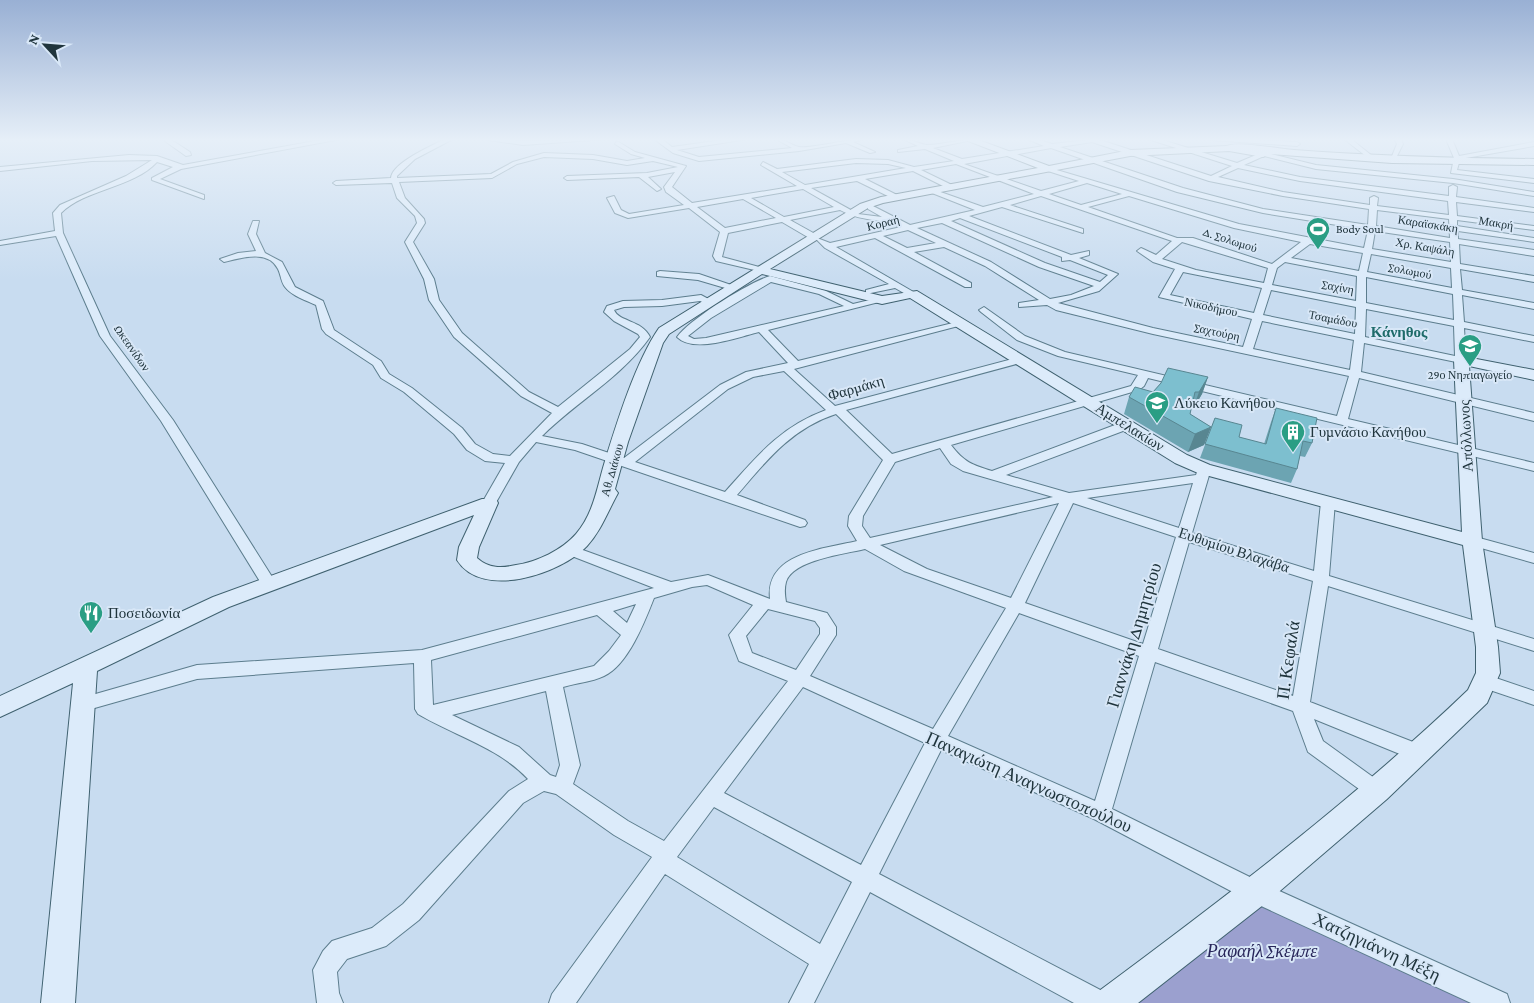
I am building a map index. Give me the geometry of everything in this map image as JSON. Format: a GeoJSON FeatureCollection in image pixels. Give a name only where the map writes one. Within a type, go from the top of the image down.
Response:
{"type":"FeatureCollection","features":[{"type":"Feature","properties":{"kind":"street"},"geometry":{"type":"LineString","coordinates":[[0,243],[58,233],[57,213],[63,207],[108,186]]}},
{"type":"Feature","properties":{"kind":"street"},"geometry":{"type":"LineString","coordinates":[[172,186],[201,197]]}},
{"type":"Feature","properties":{"kind":"street"},"geometry":{"type":"LineString","coordinates":[[399,186],[401,197],[420,217],[421,224],[409,242],[429,279],[434,300],[448,321],[480,356],[525,394],[558,412]]}},
{"type":"Feature","properties":{"kind":"street"},"geometry":{"type":"LineString","coordinates":[[654,186],[657,189]]}},
{"type":"Feature","properties":{"kind":"street"},"geometry":{"type":"LineString","coordinates":[[669,186],[669,190],[724,231],[787,220],[850,213],[892,220]]}},
{"type":"Feature","properties":{"kind":"street"},"geometry":{"type":"LineString","coordinates":[[800,186],[850,213]]}},
{"type":"Feature","properties":{"kind":"street"},"geometry":{"type":"LineString","coordinates":[[611,198],[618,211],[628,216],[818,186]]}},
{"type":"Feature","properties":{"kind":"street"},"geometry":{"type":"LineString","coordinates":[[873,186],[894,197]]}},
{"type":"Feature","properties":{"kind":"street"},"geometry":{"type":"LineString","coordinates":[[946,186],[951,188]]}},
{"type":"Feature","properties":{"kind":"street","name":"Αθ. Διάκου"},"geometry":{"type":"LineString","coordinates":[[850,213],[887,202],[963,186]]}},
{"type":"Feature","properties":{"kind":"street","name":"Δ. Σολωμού"},"geometry":{"type":"LineString","coordinates":[[1018,186],[1178,239],[1190,240],[1273,267]]}},
{"type":"Feature","properties":{"kind":"street","name":"Κοραή"},"geometry":{"type":"LineString","coordinates":[[820,241],[877,236],[961,216],[1070,186]]}},
{"type":"Feature","properties":{"kind":"street","name":"Χρ. Καψάλη"},"geometry":{"type":"LineString","coordinates":[[1103,186],[1237,226],[1308,241],[1534,279]]}},
{"type":"Feature","properties":{"kind":"street","name":"Καραϊσκάκη"},"geometry":{"type":"LineString","coordinates":[[1170,186],[1186,191],[1270,205],[1372,228],[1534,253]]}},
{"type":"Feature","properties":{"kind":"street"},"geometry":{"type":"LineString","coordinates":[[1246,186],[1283,194],[1534,228]]}},
{"type":"Feature","properties":{"kind":"street"},"geometry":{"type":"LineString","coordinates":[[1237,226],[1270,205],[1292,186]]}},
{"type":"Feature","properties":{"kind":"street"},"geometry":{"type":"LineString","coordinates":[[1350,186],[1534,210]]}},
{"type":"Feature","properties":{"kind":"street"},"geometry":{"type":"LineString","coordinates":[[1342,422],[1355,374],[1360,337],[1362,275],[1372,228],[1373,186]]}},
{"type":"Feature","properties":{"kind":"street"},"geometry":{"type":"LineString","coordinates":[[1453,186],[1453,217]]}},
{"type":"Feature","properties":{"kind":"street"},"geometry":{"type":"LineString","coordinates":[[1503,186],[1534,194]]}},
{"type":"Feature","properties":{"kind":"street"},"geometry":{"type":"LineString","coordinates":[[1157,203],[1194,187]]}},
{"type":"Feature","properties":{"kind":"street"},"geometry":{"type":"LineString","coordinates":[[935,191],[983,210]]}},
{"type":"Feature","properties":{"kind":"street","name":"Αθ. Διάκου"},"geometry":{"type":"LineString","coordinates":[[489,503],[467,551],[467,560],[474,568],[497,573],[516,572],[545,563],[569,550],[587,532],[603,502],[670,338],[686,323],[767,270],[820,241],[850,213],[874,202],[935,191]]}},
{"type":"Feature","properties":{"kind":"street"},"geometry":{"type":"LineString","coordinates":[[1081,207],[1129,194]]}},
{"type":"Feature","properties":{"kind":"street","name":"Αμπελακίων"},"geometry":{"type":"LineString","coordinates":[[746,198],[787,220],[962,324],[1182,459],[1202,474],[1328,502],[1472,541]]}},
{"type":"Feature","properties":{"kind":"street"},"geometry":{"type":"LineString","coordinates":[[1003,205],[1080,231]]}},
{"type":"Feature","properties":{"kind":"street"},"geometry":{"type":"LineString","coordinates":[[871,207],[892,220]]}},
{"type":"Feature","properties":{"kind":"street"},"geometry":{"type":"LineString","coordinates":[[961,216],[1114,274],[1102,286],[1085,294],[1022,305]]}},
{"type":"Feature","properties":{"kind":"street","name":"Απόλλωνος"},"geometry":{"type":"LineString","coordinates":[[1453,217],[1472,541]]}},
{"type":"Feature","properties":{"kind":"street","name":"Σαχτούρη"},"geometry":{"type":"LineString","coordinates":[[892,220],[988,264],[1059,308],[1247,352],[1355,374],[1534,417]]}},
{"type":"Feature","properties":{"kind":"street"},"geometry":{"type":"LineString","coordinates":[[942,220],[1042,265],[1102,286]]}},
{"type":"Feature","properties":{"kind":"street"},"geometry":{"type":"LineString","coordinates":[[256,223],[252,234],[261,253],[279,264],[290,286],[320,303],[326,329],[377,363],[385,376],[408,390],[458,431],[470,447],[490,458],[513,460]]}},
{"type":"Feature","properties":{"kind":"street","name":"Μακρή"},"geometry":{"type":"LineString","coordinates":[[1454,228],[1534,240]]}},
{"type":"Feature","properties":{"kind":"street"},"geometry":{"type":"LineString","coordinates":[[724,231],[718,259],[869,292],[888,299]]}},
{"type":"Feature","properties":{"kind":"street","name":"Ωκεανίδων"},"geometry":{"type":"LineString","coordinates":[[58,233],[105,336],[167,420],[269,584]]}},
{"type":"Feature","properties":{"kind":"street"},"geometry":{"type":"LineString","coordinates":[[877,236],[968,285]]}},
{"type":"Feature","properties":{"kind":"street"},"geometry":{"type":"LineString","coordinates":[[906,252],[980,237]]}},
{"type":"Feature","properties":{"kind":"street"},"geometry":{"type":"LineString","coordinates":[[1156,260],[1178,239]]}},
{"type":"Feature","properties":{"kind":"street"},"geometry":{"type":"LineString","coordinates":[[1247,352],[1273,267],[1308,241]]}},
{"type":"Feature","properties":{"kind":"street","name":"Σαχίνη"},"geometry":{"type":"LineString","coordinates":[[1141,251],[1156,260],[1180,269],[1532,338]]}},
{"type":"Feature","properties":{"kind":"street"},"geometry":{"type":"LineString","coordinates":[[224,259],[261,253]]}},
{"type":"Feature","properties":{"kind":"street"},"geometry":{"type":"LineString","coordinates":[[1042,265],[1086,253]]}},
{"type":"Feature","properties":{"kind":"street","name":"Σολωμού"},"geometry":{"type":"LineString","coordinates":[[1282,259],[1534,306]]}},
{"type":"Feature","properties":{"kind":"street","name":"Νικοδήμου"},"geometry":{"type":"LineString","coordinates":[[1180,269],[1164,297],[1258,317]]}},
{"type":"Feature","properties":{"kind":"street"},"geometry":{"type":"LineString","coordinates":[[767,270],[888,299]]}},
{"type":"Feature","properties":{"kind":"street","name":"Αθ. Διάκου"},"geometry":{"type":"LineString","coordinates":[[619,462],[660,337],[669,326],[705,300],[728,286],[767,270]]}},
{"type":"Feature","properties":{"kind":"street"},"geometry":{"type":"LineString","coordinates":[[660,274],[700,277],[728,286]]}},
{"type":"Feature","properties":{"kind":"street"},"geometry":{"type":"LineString","coordinates":[[852,307],[818,290],[770,279],[698,322],[684,332],[682,337],[689,341],[700,342],[912,294]]}},
{"type":"Feature","properties":{"kind":"street"},"geometry":{"type":"LineString","coordinates":[[869,292],[896,285]]}},
{"type":"Feature","properties":{"kind":"street"},"geometry":{"type":"LineString","coordinates":[[0,707],[177,621],[269,584],[489,503],[513,460],[533,438],[558,412],[596,384],[634,351],[645,337],[641,330],[612,317],[608,310],[610,308],[620,304],[705,300]]}},
{"type":"Feature","properties":{"kind":"street"},"geometry":{"type":"LineString","coordinates":[[984,310],[1021,338],[1045,348],[1342,422],[1534,467]]}},
{"type":"Feature","properties":{"kind":"street","name":"Τσαμάδου"},"geometry":{"type":"LineString","coordinates":[[1258,317],[1360,337],[1461,360]]}},
{"type":"Feature","properties":{"kind":"street"},"geometry":{"type":"LineString","coordinates":[[619,462],[724,387],[750,374],[962,324]]}},
{"type":"Feature","properties":{"kind":"street"},"geometry":{"type":"LineString","coordinates":[[761,328],[791,365],[836,410],[890,459]]}},
{"type":"Feature","properties":{"kind":"street","name":"Φαρμάκη"},"geometry":{"type":"LineString","coordinates":[[728,496],[769,451],[793,430],[809,420],[836,410],[1020,360]]}},
{"type":"Feature","properties":{"kind":"street"},"geometry":{"type":"LineString","coordinates":[[1461,360],[1534,375]]}},
{"type":"Feature","properties":{"kind":"street"},"geometry":{"type":"LineString","coordinates":[[1144,373],[1140,384],[1135,388],[890,459],[877,485],[856,517],[855,531],[864,542],[923,572],[1300,706],[1419,753]]}},
{"type":"Feature","properties":{"kind":"street"},"geometry":{"type":"LineString","coordinates":[[991,476],[1127,425]]}},
{"type":"Feature","properties":{"kind":"street"},"geometry":{"type":"LineString","coordinates":[[533,438],[578,447],[619,462],[728,496],[800,523]]}},
{"type":"Feature","properties":{"kind":"street","name":"Ευθυμίου Βλαχάβα"},"geometry":{"type":"LineString","coordinates":[[943,444],[956,461],[968,468],[991,476],[1069,497],[1321,579],[1534,645]]}},
{"type":"Feature","properties":{"kind":"street"},"geometry":{"type":"LineString","coordinates":[[771,604],[778,583],[794,564],[864,542],[1069,497],[1202,474]]}},
{"type":"Feature","properties":{"kind":"street","name":"Γιαννάκη Δημητρίου"},"geometry":{"type":"LineString","coordinates":[[1101,813],[1202,474]]}},
{"type":"Feature","properties":{"kind":"street"},"geometry":{"type":"LineString","coordinates":[[801,1003],[936,740],[1016,606],[1069,497]]}},
{"type":"Feature","properties":{"kind":"street","name":"Π. Κεφαλά"},"geometry":{"type":"LineString","coordinates":[[1328,502],[1321,579],[1300,706],[1315,746],[1377,791]]}},
{"type":"Feature","properties":{"kind":"street"},"geometry":{"type":"LineString","coordinates":[[1111,1003],[1256,892],[1377,791],[1478,696],[1488,674],[1485,631],[1472,541],[1534,558]]}},
{"type":"Feature","properties":{"kind":"street"},"geometry":{"type":"LineString","coordinates":[[569,550],[668,587]]}},
{"type":"Feature","properties":{"kind":"street"},"geometry":{"type":"LineString","coordinates":[[84,704],[197,672],[422,656],[647,596],[668,587],[708,580],[771,604],[821,617],[828,627],[828,635],[799,679],[665,857],[561,1003]]}},
{"type":"Feature","properties":{"kind":"street"},"geometry":{"type":"LineString","coordinates":[[431,713],[599,671],[611,663],[624,647],[647,596]]}},
{"type":"Feature","properties":{"kind":"street","name":"Παναγιώτη Αναγνωστοπούλου"},"geometry":{"type":"LineString","coordinates":[[771,604],[737,635],[746,657],[1101,813],[1256,892]]}},
{"type":"Feature","properties":{"kind":"street"},"geometry":{"type":"LineString","coordinates":[[600,609],[629,633]]}},
{"type":"Feature","properties":{"kind":"street"},"geometry":{"type":"LineString","coordinates":[[422,656],[424,708],[445,722],[483,737],[514,754],[553,784],[824,960]]}},
{"type":"Feature","properties":{"kind":"street"},"geometry":{"type":"LineString","coordinates":[[58,1003],[86,666]]}},
{"type":"Feature","properties":{"kind":"street"},"geometry":{"type":"LineString","coordinates":[[1484,681],[1534,698]]}},
{"type":"Feature","properties":{"kind":"street"},"geometry":{"type":"LineString","coordinates":[[328,1002],[325,970],[331,959],[340,949],[378,938],[404,917],[516,797],[530,787],[553,784],[570,765],[552,683]]}},
{"type":"Feature","properties":{"kind":"street"},"geometry":{"type":"LineString","coordinates":[[711,796],[1099,1003]]}},
{"type":"Feature","properties":{"kind":"street","name":"Χατζηγιάννη Μέξη"},"geometry":{"type":"LineString","coordinates":[[1256,892],[1498,1003]]}},
{"type":"Feature","properties":{"kind":"green space","name":"Ραφαήλ Σκέμπε"},"geometry":{"type":"Polygon","coordinates":[[[1256,892],[1499,1003],[1111,1003],[1256,892]]]}},
{"type":"Feature","properties":{"kind":"building"},"geometry":{"type":"Polygon","coordinates":[[[1168,368],[1208,377],[1199,392],[1195,392],[1190,414],[1211,427],[1195,434],[1129,397],[1135,387],[1153,392],[1161,383],[1168,368]]]}},
{"type":"Feature","properties":{"kind":"building"},"geometry":{"type":"Polygon","coordinates":[[[1276,408],[1317,418],[1312,443],[1303,441],[1297,469],[1205,444],[1215,418],[1242,425],[1239,437],[1266,444],[1276,408]]]}},
{"type":"Feature","properties":{"kind":"place","name":"Body Soul"},"geometry":{"type":"Point","coordinates":[1318,250]}},
{"type":"Feature","properties":{"kind":"place","name":"29ο Νηπιαγωγείο"},"geometry":{"type":"Point","coordinates":[1470,367]}},
{"type":"Feature","properties":{"kind":"place","name":"Λύκειο Κανήθου"},"geometry":{"type":"Point","coordinates":[1157,424]}},
{"type":"Feature","properties":{"kind":"place","name":"Γυμνάσιο Κανήθου"},"geometry":{"type":"Point","coordinates":[1293,453]}},
{"type":"Feature","properties":{"kind":"place","name":"Ποσειδωνία"},"geometry":{"type":"Point","coordinates":[91,634]}},
{"type":"Feature","properties":{"kind":"district","name":"Κάνηθος"},"geometry":{"type":"Point","coordinates":[1399,332]}}]}
